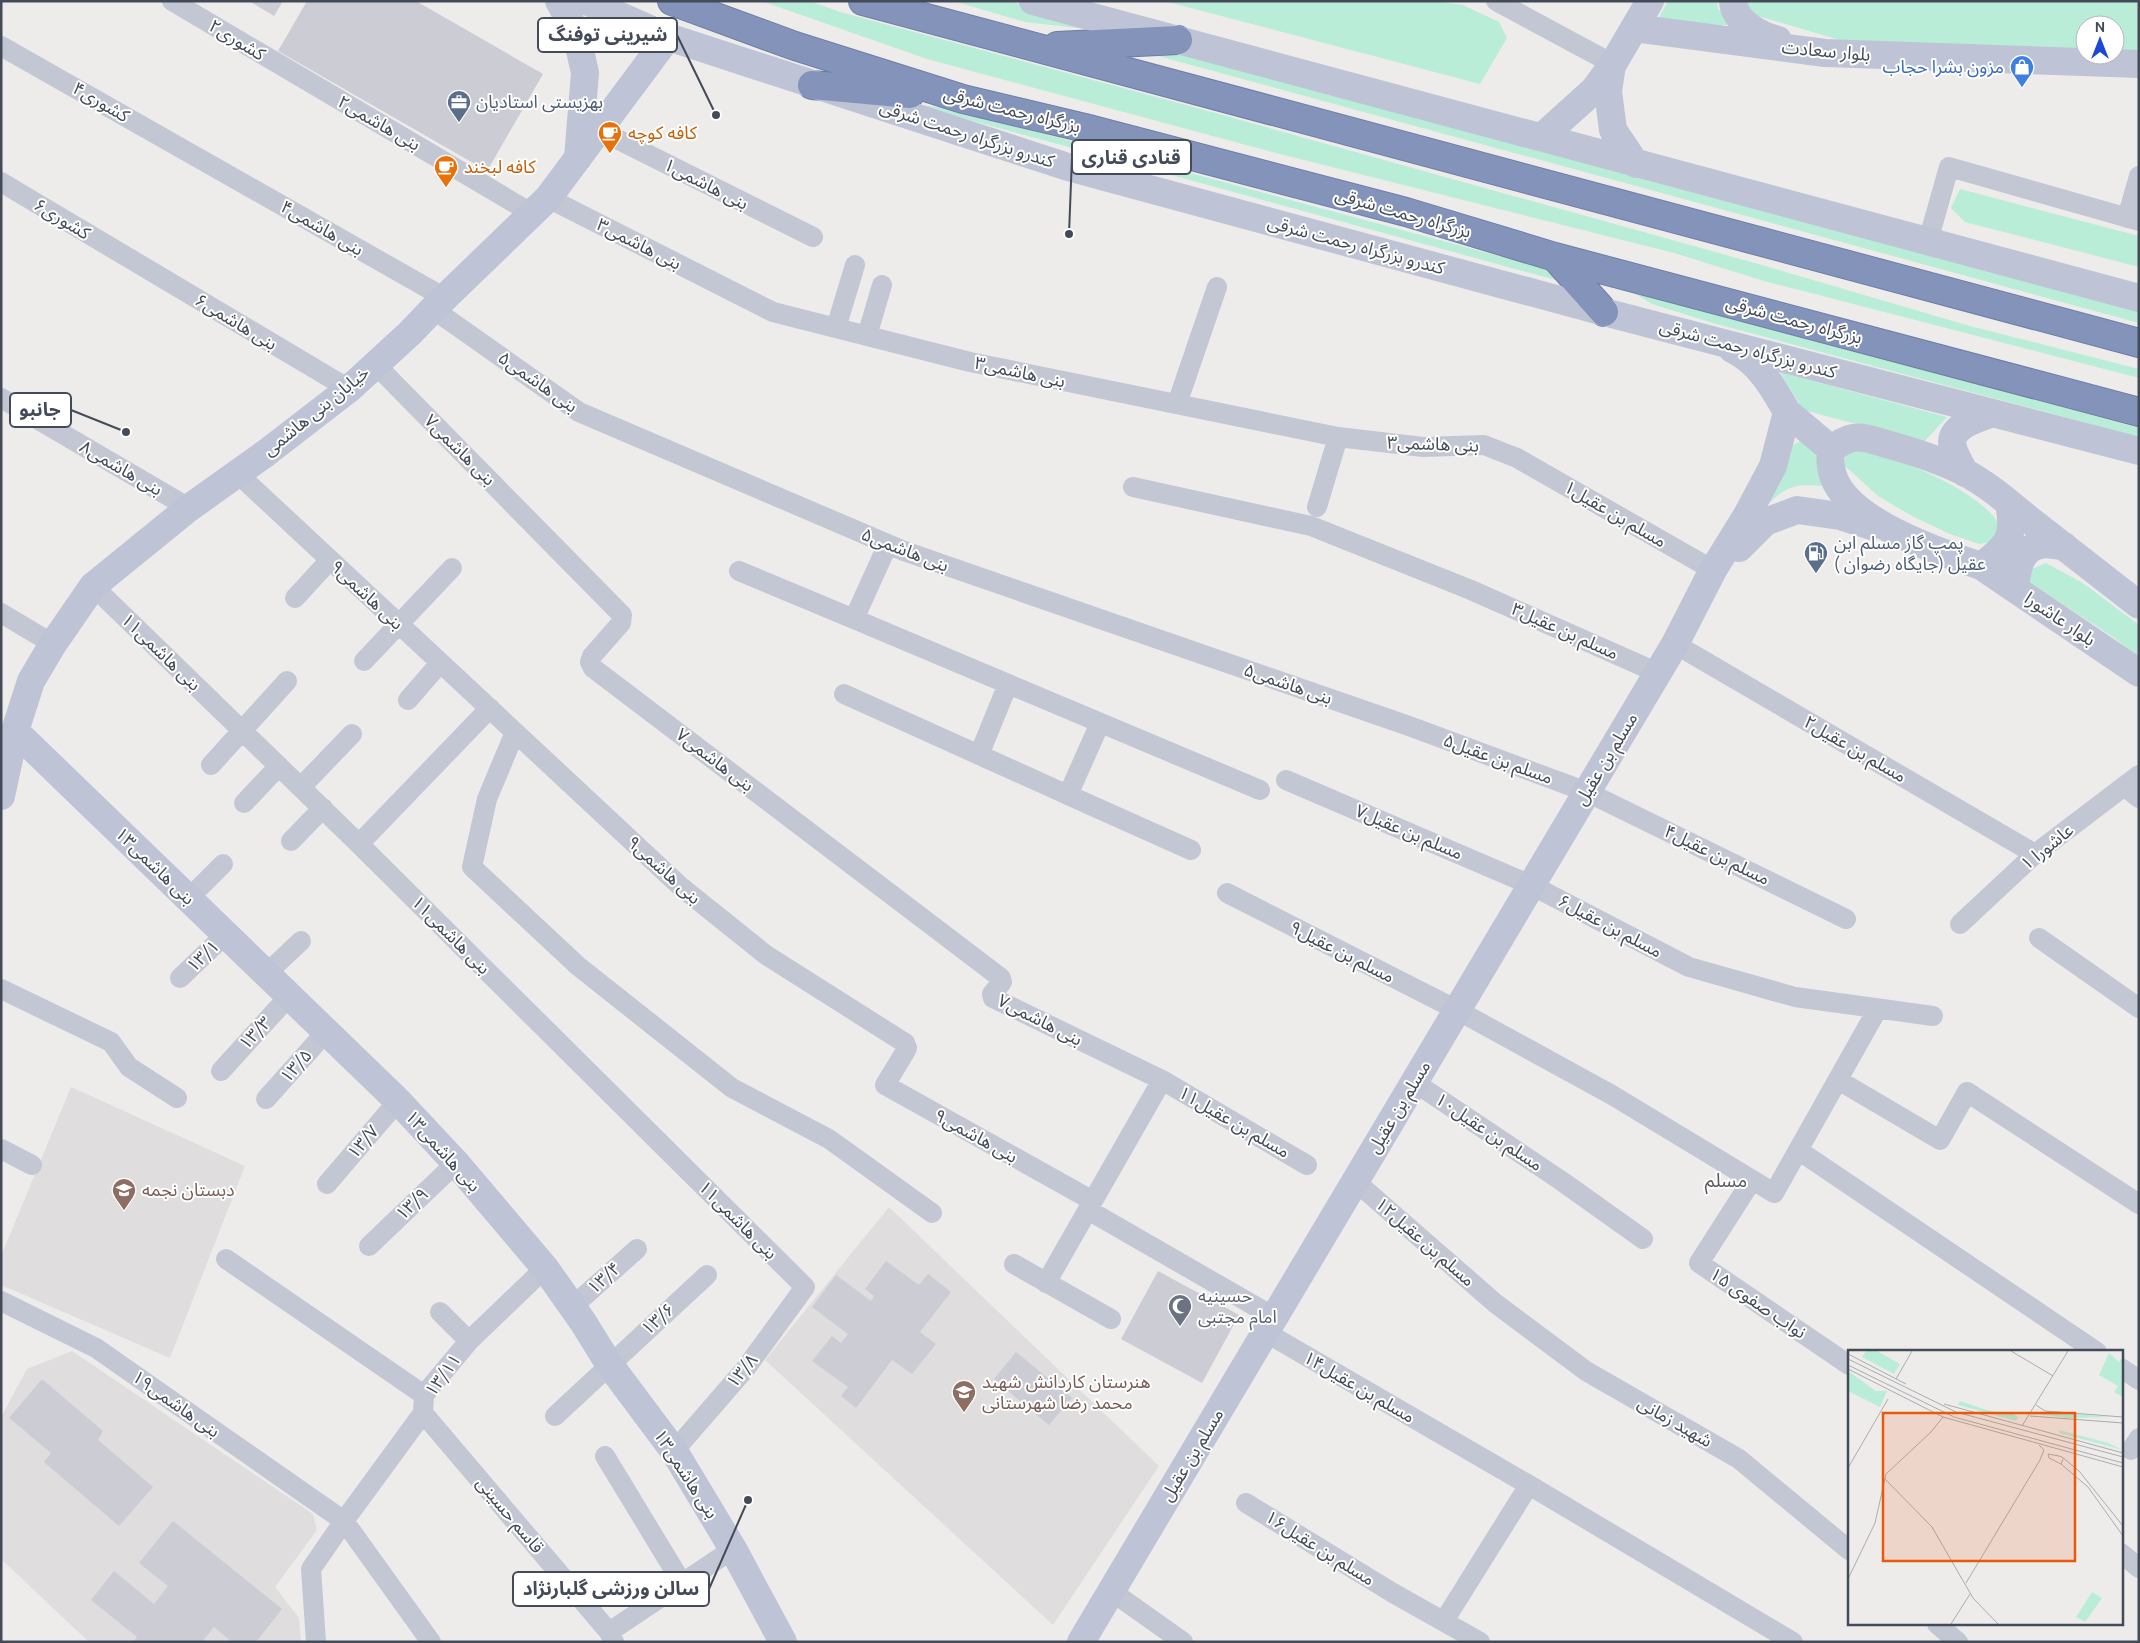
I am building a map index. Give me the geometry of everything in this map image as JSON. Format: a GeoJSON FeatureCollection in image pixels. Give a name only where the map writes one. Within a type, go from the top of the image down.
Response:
{"type":"FeatureCollection","features":[{"type":"Feature","properties":{"kind":"highway","name":"بزرگراه رحمت شرقی"},"geometry":{"type":"LineString","coordinates":[[672,1],[795,46],[963,99],[1406,212],[1555,257],[2139,412]]}},
{"type":"Feature","properties":{"kind":"highway"},"geometry":{"type":"LineString","coordinates":[[864,1],[2139,344]]}},
{"type":"Feature","properties":{"kind":"highway"},"geometry":{"type":"LineString","coordinates":[[1031,47],[1178,40]]}},
{"type":"Feature","properties":{"kind":"highway"},"geometry":{"type":"LineString","coordinates":[[812,85],[963,99]]}},
{"type":"Feature","properties":{"kind":"highway"},"geometry":{"type":"LineString","coordinates":[[1555,257],[1604,312]]}},
{"type":"Feature","properties":{"kind":"street","name":"کشوری۲"},"geometry":{"type":"LineString","coordinates":[[172,1],[276,63]]}},
{"type":"Feature","properties":{"kind":"street"},"geometry":{"type":"LineString","coordinates":[[559,1],[576,32],[585,73],[578,158]]}},
{"type":"Feature","properties":{"kind":"street","name":"کندرو بزرگراه رحمت شرقی"},"geometry":{"type":"LineString","coordinates":[[586,1],[668,37],[1068,167],[1604,312],[2139,451]]}},
{"type":"Feature","properties":{"kind":"street"},"geometry":{"type":"LineString","coordinates":[[1034,1],[2139,298]]}},
{"type":"Feature","properties":{"kind":"street"},"geometry":{"type":"LineString","coordinates":[[1496,1],[1612,64]]}},
{"type":"Feature","properties":{"kind":"street"},"geometry":{"type":"LineString","coordinates":[[1542,137],[1594,90],[1650,1]]}},
{"type":"Feature","properties":{"kind":"street"},"geometry":{"type":"LineString","coordinates":[[1733,1],[1738,14],[1743,20],[1767,37],[1825,53]]}},
{"type":"Feature","properties":{"kind":"street","name":"بلوار سعادت"},"geometry":{"type":"LineString","coordinates":[[1634,28],[1825,53],[2139,64]]}},
{"type":"Feature","properties":{"kind":"street","name":"خیابان بنی هاشمی"},"geometry":{"type":"LineString","coordinates":[[1,796],[8,742],[31,681],[53,644],[93,586],[189,508],[349,389],[410,333],[540,206],[668,37]]}},
{"type":"Feature","properties":{"kind":"street","name":"کشوری۴"},"geometry":{"type":"LineString","coordinates":[[1,46],[200,159]]}},
{"type":"Feature","properties":{"kind":"street","name":"۲بنی هاشمی"},"geometry":{"type":"LineString","coordinates":[[276,63],[540,206]]}},
{"type":"Feature","properties":{"kind":"street"},"geometry":{"type":"LineString","coordinates":[[1612,64],[1608,91],[1613,130],[1636,164]]}},
{"type":"Feature","properties":{"kind":"street","name":"بنی هاشمی۱"},"geometry":{"type":"LineString","coordinates":[[599,130],[813,237]]}},
{"type":"Feature","properties":{"kind":"street","name":"۴بنی هاشمی"},"geometry":{"type":"LineString","coordinates":[[200,159],[439,303]]}},
{"type":"Feature","properties":{"kind":"street"},"geometry":{"type":"LineString","coordinates":[[1928,241],[1949,167],[2133,219],[2139,176]]}},
{"type":"Feature","properties":{"kind":"street","name":"کشوری۶"},"geometry":{"type":"LineString","coordinates":[[1,182],[123,255]]}},
{"type":"Feature","properties":{"kind":"street","name":"بنی هاشمی۳"},"geometry":{"type":"LineString","coordinates":[[540,206],[773,312],[970,362],[1338,437],[1423,447],[1484,445],[1517,458]]}},
{"type":"Feature","properties":{"kind":"street","name":"۶بنی هاشمی"},"geometry":{"type":"LineString","coordinates":[[123,255],[349,389]]}},
{"type":"Feature","properties":{"kind":"street"},"geometry":{"type":"LineString","coordinates":[[836,328],[856,265]]}},
{"type":"Feature","properties":{"kind":"street"},"geometry":{"type":"LineString","coordinates":[[867,336],[882,286]]}},
{"type":"Feature","properties":{"kind":"street"},"geometry":{"type":"LineString","coordinates":[[1177,404],[1217,287]]}},
{"type":"Feature","properties":{"kind":"street","name":"بنی هاشمی۵"},"geometry":{"type":"LineString","coordinates":[[439,303],[579,412],[888,544],[1409,726]]}},
{"type":"Feature","properties":{"kind":"street"},"geometry":{"type":"LineString","coordinates":[[1710,339],[1746,356],[1770,383],[1787,412],[1832,450]]}},
{"type":"Feature","properties":{"kind":"street","name":"بنی هاشمی۷"},"geometry":{"type":"LineString","coordinates":[[375,364],[622,615],[622,624],[592,656],[590,662],[593,668],[1001,978],[1002,982],[992,994],[993,998],[1162,1080]]}},
{"type":"Feature","properties":{"kind":"street","name":"۸بنی هاشمی"},"geometry":{"type":"LineString","coordinates":[[1,398],[189,508]]}},
{"type":"Feature","properties":{"kind":"street","name":"مسلم بن عقیل"},"geometry":{"type":"LineString","coordinates":[[1081,1642],[1675,644],[1713,570],[1747,516],[1772,466],[1787,412]]}},
{"type":"Feature","properties":{"kind":"street"},"geometry":{"type":"LineString","coordinates":[[1965,473],[1952,446],[1956,431],[1964,425],[1994,413]]}},
{"type":"Feature","properties":{"kind":"street"},"geometry":{"type":"LineString","coordinates":[[1906,538],[1848,501],[1832,477],[1830,457],[1832,450],[1843,441],[1858,436],[1920,453],[1965,473],[2010,504],[2139,605]]}},
{"type":"Feature","properties":{"kind":"street"},"geometry":{"type":"LineString","coordinates":[[1317,507],[1338,437]]}},
{"type":"Feature","properties":{"kind":"street","name":"مسلم بن عقیل۱"},"geometry":{"type":"LineString","coordinates":[[1517,458],[1713,570]]}},
{"type":"Feature","properties":{"kind":"street","name":"بنی هاشمی۹"},"geometry":{"type":"LineString","coordinates":[[237,473],[329,561],[490,708],[680,886],[766,955],[905,1043],[907,1048],[885,1085],[1090,1205]]}},
{"type":"Feature","properties":{"kind":"street","name":"مسلم بن عقیل۳"},"geometry":{"type":"LineString","coordinates":[[1133,487],[1311,526],[1471,590],[1658,673]]}},
{"type":"Feature","properties":{"kind":"street"},"geometry":{"type":"LineString","coordinates":[[1981,566],[2002,551],[2010,539],[2013,520],[2010,504]]}},
{"type":"Feature","properties":{"kind":"street"},"geometry":{"type":"LineString","coordinates":[[1713,570],[1765,522],[1797,510],[1840,516],[1906,538]]}},
{"type":"Feature","properties":{"kind":"street","name":"بلوار عاشورا"},"geometry":{"type":"LineString","coordinates":[[1906,538],[1941,553],[1981,566],[2139,672]]}},
{"type":"Feature","properties":{"kind":"street"},"geometry":{"type":"LineString","coordinates":[[854,619],[888,544]]}},
{"type":"Feature","properties":{"kind":"street"},"geometry":{"type":"LineString","coordinates":[[2015,589],[2017,566],[2026,552],[2040,545],[2064,546]]}},
{"type":"Feature","properties":{"kind":"street"},"geometry":{"type":"LineString","coordinates":[[295,598],[329,561]]}},
{"type":"Feature","properties":{"kind":"street"},"geometry":{"type":"LineString","coordinates":[[364,661],[452,568]]}},
{"type":"Feature","properties":{"kind":"street"},"geometry":{"type":"LineString","coordinates":[[739,571],[1260,790]]}},
{"type":"Feature","properties":{"kind":"street","name":"بنی هاشمی۱۱"},"geometry":{"type":"LineString","coordinates":[[93,586],[323,808],[805,1287]]}},
{"type":"Feature","properties":{"kind":"street"},"geometry":{"type":"LineString","coordinates":[[1,613],[53,644]]}},
{"type":"Feature","properties":{"kind":"street","name":"مسلم بن عقیل۲"},"geometry":{"type":"LineString","coordinates":[[1675,644],[2035,854]]}},
{"type":"Feature","properties":{"kind":"street"},"geometry":{"type":"LineString","coordinates":[[408,700],[440,662]]}},
{"type":"Feature","properties":{"kind":"street"},"geometry":{"type":"LineString","coordinates":[[212,765],[288,680]]}},
{"type":"Feature","properties":{"kind":"street"},"geometry":{"type":"LineString","coordinates":[[979,755],[1008,684]]}},
{"type":"Feature","properties":{"kind":"street"},"geometry":{"type":"LineString","coordinates":[[844,694],[1191,850]]}},
{"type":"Feature","properties":{"kind":"street"},"geometry":{"type":"LineString","coordinates":[[359,844],[490,708]]}},
{"type":"Feature","properties":{"kind":"street"},"geometry":{"type":"LineString","coordinates":[[1068,795],[1100,723]]}},
{"type":"Feature","properties":{"kind":"street","name":"مسلم بن عقیل۵"},"geometry":{"type":"LineString","coordinates":[[1409,726],[1587,792]]}},
{"type":"Feature","properties":{"kind":"street"},"geometry":{"type":"LineString","coordinates":[[515,732],[487,799],[472,867],[578,966],[732,1088],[829,1139],[932,1213]]}},
{"type":"Feature","properties":{"kind":"street"},"geometry":{"type":"LineString","coordinates":[[301,787],[352,734]]}},
{"type":"Feature","properties":{"kind":"street","name":"بنی هاشمی۱۳"},"geometry":{"type":"LineString","coordinates":[[8,742],[189,898],[398,1101],[456,1162],[545,1268],[584,1322],[609,1364],[674,1451],[733,1549],[783,1642]]}},
{"type":"Feature","properties":{"kind":"street"},"geometry":{"type":"LineString","coordinates":[[244,803],[279,766]]}},
{"type":"Feature","properties":{"kind":"street","name":"مسلم بن عقیل۷"},"geometry":{"type":"LineString","coordinates":[[1286,780],[1532,885]]}},
{"type":"Feature","properties":{"kind":"street","name":"عاشورا ۱"},"geometry":{"type":"LineString","coordinates":[[1960,924],[2035,854],[2134,786]]}},
{"type":"Feature","properties":{"kind":"street","name":"مسلم بن عقیل۴"},"geometry":{"type":"LineString","coordinates":[[1587,792],[1846,919]]}},
{"type":"Feature","properties":{"kind":"street"},"geometry":{"type":"LineString","coordinates":[[291,841],[323,808]]}},
{"type":"Feature","properties":{"kind":"street"},"geometry":{"type":"LineString","coordinates":[[189,898],[223,864]]}},
{"type":"Feature","properties":{"kind":"street","name":"مسلم بن عقیل۶"},"geometry":{"type":"LineString","coordinates":[[1532,885],[1688,967],[1795,998],[1933,1016]]}},
{"type":"Feature","properties":{"kind":"street","name":"مسلم بن عقیل۹"},"geometry":{"type":"LineString","coordinates":[[1227,893],[1457,1010],[1612,1095],[1774,1193],[1798,1150]]}},
{"type":"Feature","properties":{"kind":"street","name":"۱۳/۱"},"geometry":{"type":"LineString","coordinates":[[180,978],[226,934]]}},
{"type":"Feature","properties":{"kind":"street"},"geometry":{"type":"LineString","coordinates":[[2040,938],[2139,1008]]}},
{"type":"Feature","properties":{"kind":"street"},"geometry":{"type":"LineString","coordinates":[[267,973],[302,941]]}},
{"type":"Feature","properties":{"kind":"street"},"geometry":{"type":"LineString","coordinates":[[1,989],[110,1042],[129,1067],[177,1098]]}},
{"type":"Feature","properties":{"kind":"street","name":"۱۳/۳"},"geometry":{"type":"LineString","coordinates":[[221,1071],[290,995]]}},
{"type":"Feature","properties":{"kind":"street"},"geometry":{"type":"LineString","coordinates":[[1877,1010],[1798,1150],[2095,1350]]}},
{"type":"Feature","properties":{"kind":"street","name":"۱۳/۵"},"geometry":{"type":"LineString","coordinates":[[266,1099],[326,1032]]}},
{"type":"Feature","properties":{"kind":"street"},"geometry":{"type":"LineString","coordinates":[[1046,1283],[1162,1080]]}},
{"type":"Feature","properties":{"kind":"street","name":"مسلم بن عقیل۱۱"},"geometry":{"type":"LineString","coordinates":[[1162,1080],[1307,1164]]}},
{"type":"Feature","properties":{"kind":"street"},"geometry":{"type":"LineString","coordinates":[[1838,1080],[1940,1140],[1967,1092],[2139,1204]]}},
{"type":"Feature","properties":{"kind":"street","name":"مسلم بن عقیل۱۰"},"geometry":{"type":"LineString","coordinates":[[1414,1082],[1563,1182],[1643,1239]]}},
{"type":"Feature","properties":{"kind":"street","name":"۱۳/۷"},"geometry":{"type":"LineString","coordinates":[[327,1184],[398,1101]]}},
{"type":"Feature","properties":{"kind":"street"},"geometry":{"type":"LineString","coordinates":[[1,1148],[32,1164]]}},
{"type":"Feature","properties":{"kind":"street","name":"۱۳/۹"},"geometry":{"type":"LineString","coordinates":[[369,1246],[456,1162]]}},
{"type":"Feature","properties":{"kind":"street","name":"مسلم بن عقیل۱۲"},"geometry":{"type":"LineString","coordinates":[[1355,1180],[1495,1303]]}},
{"type":"Feature","properties":{"kind":"street","name":"نواب صفوی ۱۵"},"geometry":{"type":"LineString","coordinates":[[1752,1180],[1699,1263],[1848,1364]]}},
{"type":"Feature","properties":{"kind":"street","name":"مسلم بن عقیل۱۴"},"geometry":{"type":"LineString","coordinates":[[1090,1205],[1270,1324],[1453,1441],[1529,1484],[1793,1642]]}},
{"type":"Feature","properties":{"kind":"street","name":"۱۳/۴"},"geometry":{"type":"LineString","coordinates":[[572,1307],[637,1249]]}},
{"type":"Feature","properties":{"kind":"street","name":"قاسم حسینی"},"geometry":{"type":"LineString","coordinates":[[226,1259],[424,1404],[611,1637]]}},
{"type":"Feature","properties":{"kind":"street"},"geometry":{"type":"LineString","coordinates":[[1014,1264],[1111,1320]]}},
{"type":"Feature","properties":{"kind":"street","name":"۱۳/۱۱"},"geometry":{"type":"LineString","coordinates":[[316,1642],[311,1569],[469,1341],[545,1268]]}},
{"type":"Feature","properties":{"kind":"street","name":"۱۳/۶"},"geometry":{"type":"LineString","coordinates":[[555,1416],[707,1275]]}},
{"type":"Feature","properties":{"kind":"street","name":"۱۳/۸"},"geometry":{"type":"LineString","coordinates":[[674,1451],[746,1368],[805,1287]]}},
{"type":"Feature","properties":{"kind":"street","name":"بنی هاشمی۱۹"},"geometry":{"type":"LineString","coordinates":[[1,1301],[96,1348],[344,1520],[431,1642]]}},
{"type":"Feature","properties":{"kind":"street","name":"شهید زمانی"},"geometry":{"type":"LineString","coordinates":[[1495,1303],[1586,1371],[1739,1459],[1848,1549]]}},
{"type":"Feature","properties":{"kind":"street"},"geometry":{"type":"LineString","coordinates":[[440,1312],[469,1341]]}},
{"type":"Feature","properties":{"kind":"street"},"geometry":{"type":"LineString","coordinates":[[2122,1369],[2139,1380]]}},
{"type":"Feature","properties":{"kind":"street"},"geometry":{"type":"LineString","coordinates":[[605,1456],[682,1583]]}},
{"type":"Feature","properties":{"kind":"street"},"geometry":{"type":"LineString","coordinates":[[1444,1621],[1529,1484]]}},
{"type":"Feature","properties":{"kind":"street","name":"مسلم بن عقیل۱۶"},"geometry":{"type":"LineString","coordinates":[[1246,1502],[1393,1593],[1480,1642]]}},
{"type":"Feature","properties":{"kind":"street"},"geometry":{"type":"LineString","coordinates":[[611,1637],[682,1583],[733,1549]]}},
{"type":"Feature","properties":{"kind":"street"},"geometry":{"type":"LineString","coordinates":[[2122,1554],[2139,1568]]}},
{"type":"Feature","properties":{"kind":"street"},"geometry":{"type":"LineString","coordinates":[[1111,1591],[1183,1642]]}},
{"type":"Feature","properties":{"kind":"street"},"geometry":{"type":"LineString","coordinates":[[1939,1626],[1958,1642]]}},
{"type":"Feature","properties":{"kind":"shaded area","name":"دبستان نجمه"},"geometry":{"type":"Polygon","coordinates":[[[71,1087],[245,1166],[170,1358],[1,1285],[1,1256],[71,1087]]]}},
{"type":"Feature","properties":{"kind":"shaded area","name":"هنرستان کاردانش شهید محمد رضا شهرستانی"},"geometry":{"type":"Polygon","coordinates":[[[889,1207],[1159,1466],[1053,1625],[765,1360],[889,1207]]]}},
{"type":"Feature","properties":{"kind":"shaded area"},"geometry":{"type":"Polygon","coordinates":[[[72,1351],[313,1514],[317,1530],[275,1587],[299,1618],[301,1642],[89,1642],[1,1559],[1,1417],[27,1369],[72,1351]]]}},
{"type":"Feature","properties":{"kind":"green space"},"geometry":{"type":"Polygon","coordinates":[[[761,1],[810,1],[840,12],[1197,108],[1762,265],[1970,326],[2139,369],[2139,378],[1764,281],[1674,253],[1276,153],[927,59],[761,1]]]}},
{"type":"Feature","properties":{"kind":"green space"},"geometry":{"type":"Polygon","coordinates":[[[953,1],[1010,1],[1113,32],[1025,22],[953,1]]]}},
{"type":"Feature","properties":{"kind":"green space"},"geometry":{"type":"Polygon","coordinates":[[[1164,1],[1434,1],[1463,5],[1499,22],[1507,38],[1480,84],[1164,1]]]}},
{"type":"Feature","properties":{"kind":"green space"},"geometry":{"type":"Polygon","coordinates":[[[1668,1],[1717,1],[1718,9],[1738,25],[1662,25],[1658,19],[1668,1]]]}},
{"type":"Feature","properties":{"kind":"green space"},"geometry":{"type":"Polygon","coordinates":[[[1745,1],[2139,1],[2139,55],[2125,55],[2125,15],[2075,15],[2075,53],[1843,41],[1748,13],[1745,1]]]}},
{"type":"Feature","properties":{"kind":"green space"},"geometry":{"type":"Polygon","coordinates":[[[1147,53],[1181,53],[2139,311],[2139,323],[1147,53]]]}},
{"type":"Feature","properties":{"kind":"green space"},"geometry":{"type":"Polygon","coordinates":[[[907,103],[952,109],[1547,269],[1563,282],[907,103]]]}},
{"type":"Feature","properties":{"kind":"green space"},"geometry":{"type":"Polygon","coordinates":[[[1960,189],[2139,236],[2139,267],[1965,222],[1951,208],[1960,189]]]}},
{"type":"Feature","properties":{"kind":"green space"},"geometry":{"type":"Polygon","coordinates":[[[1626,288],[2139,428],[2139,437],[1713,323],[1652,304],[1626,288]]]}},
{"type":"Feature","properties":{"kind":"green space"},"geometry":{"type":"Polygon","coordinates":[[[1780,372],[1947,417],[1924,442],[1803,410],[1780,372]]]}},
{"type":"Feature","properties":{"kind":"green space"},"geometry":{"type":"Polygon","coordinates":[[[1800,441],[1811,445],[1830,487],[1806,485],[1790,488],[1776,497],[1758,513],[1790,447],[1800,441]]]}},
{"type":"Feature","properties":{"kind":"green space"},"geometry":{"type":"Polygon","coordinates":[[[1863,450],[1918,469],[1957,488],[1989,512],[2000,525],[1998,533],[1990,542],[1979,544],[1950,534],[1912,516],[1878,496],[1845,466],[1845,457],[1852,451],[1863,450]]]}},
{"type":"Feature","properties":{"kind":"green space"},"geometry":{"type":"Polygon","coordinates":[[[2046,563],[2083,583],[2139,625],[2139,657],[2113,637],[2030,583],[2032,569],[2046,563]]]}},
{"type":"Feature","properties":{"kind":"building"},"geometry":{"type":"Polygon","coordinates":[[[249,1],[283,1],[274,16],[249,1]]]}},
{"type":"Feature","properties":{"kind":"building","name":"بهزیستی استادیان"},"geometry":{"type":"Polygon","coordinates":[[[307,1],[416,1],[543,74],[487,171],[278,51],[307,1]]]}},
{"type":"Feature","properties":{"kind":"building"},"geometry":{"type":"Polygon","coordinates":[[[886,1261],[919,1285],[928,1274],[951,1292],[920,1332],[936,1344],[912,1374],[892,1360],[856,1408],[841,1396],[848,1387],[812,1361],[832,1336],[841,1343],[848,1334],[812,1307],[836,1275],[871,1301],[874,1296],[865,1289],[886,1261]]]}},
{"type":"Feature","properties":{"kind":"building","name":"حسینیه امام مجتبی"},"geometry":{"type":"Polygon","coordinates":[[[1158,1271],[1239,1315],[1202,1383],[1121,1339],[1158,1271]]]}},
{"type":"Feature","properties":{"kind":"building"},"geometry":{"type":"Polygon","coordinates":[[[1016,1352],[1072,1398],[1049,1425],[994,1379],[1016,1352]]]}},
{"type":"Feature","properties":{"kind":"building"},"geometry":{"type":"Polygon","coordinates":[[[42,1379],[103,1431],[98,1440],[153,1487],[119,1526],[44,1462],[51,1453],[9,1418],[42,1379]]]}},
{"type":"Feature","properties":{"kind":"building"},"geometry":{"type":"Polygon","coordinates":[[[173,1521],[282,1609],[256,1642],[232,1642],[214,1627],[202,1642],[133,1642],[137,1637],[91,1600],[114,1571],[154,1604],[168,1586],[139,1563],[173,1521]]]}},
{"type":"Feature","properties":{"kind":"place","name":"مزون بشرا حجاب"},"geometry":{"type":"Point","coordinates":[2022,88]}},
{"type":"Feature","properties":{"kind":"place","name":"شیرینی توفنگ"},"geometry":{"type":"Point","coordinates":[716,115]}},
{"type":"Feature","properties":{"kind":"place","name":"بهزیستی استادیان"},"geometry":{"type":"Point","coordinates":[459,123]}},
{"type":"Feature","properties":{"kind":"place","name":"کافه کوچه"},"geometry":{"type":"Point","coordinates":[610,154]}},
{"type":"Feature","properties":{"kind":"place","name":"کافه لبخند"},"geometry":{"type":"Point","coordinates":[446,188]}},
{"type":"Feature","properties":{"kind":"place","name":"قنادی قناری"},"geometry":{"type":"Point","coordinates":[1069,234]}},
{"type":"Feature","properties":{"kind":"place","name":"جانبو"},"geometry":{"type":"Point","coordinates":[126,432]}},
{"type":"Feature","properties":{"kind":"place","name":"پمپ گاز مسلم ابن عقیل (جایگاه رضوان )"},"geometry":{"type":"Point","coordinates":[1816,574]}},
{"type":"Feature","properties":{"kind":"place","name":"دبستان نجمه"},"geometry":{"type":"Point","coordinates":[124,1211]}},
{"type":"Feature","properties":{"kind":"place","name":"حسینیه امام مجتبی"},"geometry":{"type":"Point","coordinates":[1180,1327]}},
{"type":"Feature","properties":{"kind":"place","name":"هنرستان کاردانش شهید محمد رضا شهرستانی"},"geometry":{"type":"Point","coordinates":[964,1413]}},
{"type":"Feature","properties":{"kind":"place","name":"سالن ورزشی گلبارنژاد"},"geometry":{"type":"Point","coordinates":[748,1500]}},
{"type":"Feature","properties":{"kind":"district","name":"مسلم"},"geometry":{"type":"Point","coordinates":[1726,1180]}}]}
